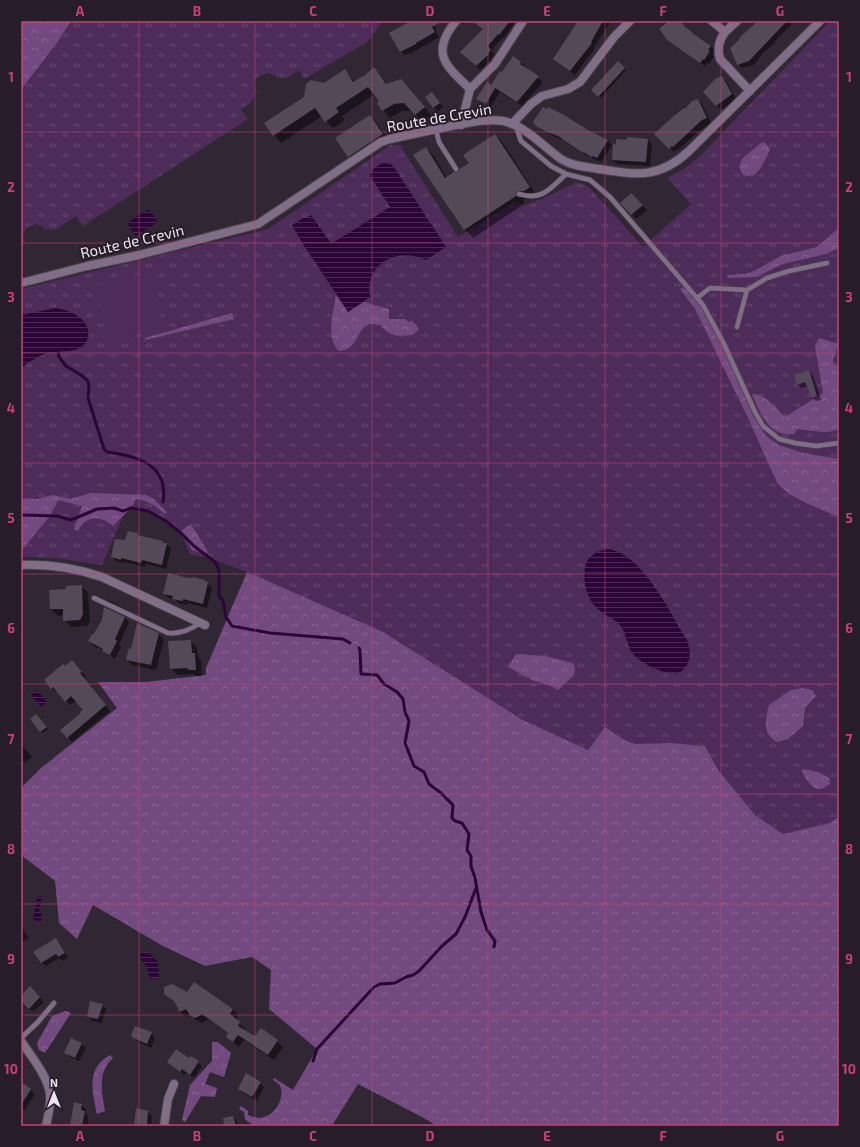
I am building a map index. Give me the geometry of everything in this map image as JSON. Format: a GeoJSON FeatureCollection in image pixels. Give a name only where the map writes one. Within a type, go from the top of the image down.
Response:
{"type":"FeatureCollection","features":[{"type":"Feature","properties":{"kind":"street"},"geometry":{"type":"LineString","coordinates":[[456,21],[447,34],[443,44],[443,55],[447,66],[470,89]]}},
{"type":"Feature","properties":{"kind":"street"},"geometry":{"type":"LineString","coordinates":[[461,124],[470,89],[495,64],[523,21]]}},
{"type":"Feature","properties":{"kind":"street"},"geometry":{"type":"LineString","coordinates":[[514,125],[531,104],[542,96],[568,89],[580,82],[614,38],[630,21]]}},
{"type":"Feature","properties":{"kind":"street"},"geometry":{"type":"LineString","coordinates":[[712,21],[725,32]]}},
{"type":"Feature","properties":{"kind":"street"},"geometry":{"type":"LineString","coordinates":[[737,21],[725,32],[719,43],[718,52],[720,59],[750,91]]}},
{"type":"Feature","properties":{"kind":"street","name":"Route de Crevin"},"geometry":{"type":"LineString","coordinates":[[21,283],[87,266],[139,256],[258,224],[381,142],[390,138],[461,124],[492,120],[514,125],[562,159],[573,164],[626,173],[650,173],[669,166],[683,156],[820,21]]}},
{"type":"Feature","properties":{"kind":"street"},"geometry":{"type":"LineString","coordinates":[[21,565],[60,566],[102,577],[203,624]]}},
{"type":"Feature","properties":{"kind":"street"},"geometry":{"type":"LineString","coordinates":[[21,1041],[48,1085],[50,1100],[46,1126]]}},
{"type":"Feature","properties":{"kind":"street"},"geometry":{"type":"LineString","coordinates":[[164,1126],[168,1099],[174,1084]]}},
{"type":"Feature","properties":{"kind":"lane"},"geometry":{"type":"LineString","coordinates":[[514,125],[521,141],[551,166],[566,174],[590,180],[610,197],[703,305],[723,342],[755,412],[763,426],[779,439],[795,443],[816,446],[839,443]]}},
{"type":"Feature","properties":{"kind":"lane"},"geometry":{"type":"LineString","coordinates":[[436,130],[439,142],[456,169]]}},
{"type":"Feature","properties":{"kind":"lane"},"geometry":{"type":"LineString","coordinates":[[519,194],[528,197],[540,196],[566,174]]}},
{"type":"Feature","properties":{"kind":"lane"},"geometry":{"type":"LineString","coordinates":[[697,298],[710,288],[747,290],[767,278],[789,271],[827,263]]}},
{"type":"Feature","properties":{"kind":"lane"},"geometry":{"type":"LineString","coordinates":[[737,327],[747,290]]}},
{"type":"Feature","properties":{"kind":"lane"},"geometry":{"type":"LineString","coordinates":[[94,598],[168,633],[180,632],[203,624]]}},
{"type":"Feature","properties":{"kind":"lane"},"geometry":{"type":"LineString","coordinates":[[21,1038],[38,1022],[54,1003]]}},
{"type":"Feature","properties":{"kind":"green space"},"geometry":{"type":"Polygon","coordinates":[[[21,21],[71,21],[59,40],[21,90],[21,21]]]}},
{"type":"Feature","properties":{"kind":"green space"},"geometry":{"type":"Polygon","coordinates":[[[71,21],[383,21],[367,42],[304,79],[299,70],[285,79],[279,76],[278,78],[270,73],[260,75],[256,79],[255,83],[257,93],[254,94],[254,99],[241,109],[248,119],[83,226],[76,216],[55,230],[50,230],[48,228],[46,230],[40,225],[34,224],[23,234],[25,243],[21,252],[21,90],[59,40],[71,21]]]}},
{"type":"Feature","properties":{"kind":"green space"},"geometry":{"type":"Polygon","coordinates":[[[830,21],[839,21],[839,816],[830,823],[783,834],[755,815],[718,770],[705,746],[672,743],[636,744],[626,741],[605,727],[588,750],[521,719],[247,572],[209,558],[190,554],[181,533],[166,521],[148,511],[131,508],[124,514],[102,565],[55,558],[21,557],[21,289],[268,229],[391,145],[401,145],[458,237],[515,202],[526,205],[577,182],[589,187],[643,247],[691,204],[667,178],[684,169],[701,155],[830,21]]]}},
{"type":"Feature","properties":{"kind":"green space"},"geometry":{"type":"Polygon","coordinates":[[[764,142],[770,150],[759,170],[752,176],[742,174],[739,166],[743,158],[764,142]]]}},
{"type":"Feature","properties":{"kind":"green space"},"geometry":{"type":"Polygon","coordinates":[[[839,228],[839,248],[826,254],[783,264],[756,277],[728,278],[727,275],[745,274],[754,271],[781,256],[817,247],[839,228]]]}},
{"type":"Feature","properties":{"kind":"green space"},"geometry":{"type":"Polygon","coordinates":[[[150,272],[164,328],[108,342],[94,286],[150,272]]]}},
{"type":"Feature","properties":{"kind":"green space"},"geometry":{"type":"Polygon","coordinates":[[[684,287],[701,306],[722,345],[753,415],[766,436],[779,445],[803,453],[839,459],[839,517],[789,494],[779,485],[695,309],[680,289],[684,287]]]}},
{"type":"Feature","properties":{"kind":"green space"},"geometry":{"type":"Polygon","coordinates":[[[336,294],[348,312],[364,302],[389,309],[389,319],[406,319],[408,322],[412,321],[419,329],[413,335],[399,336],[391,334],[380,325],[370,324],[362,329],[351,347],[346,350],[339,351],[332,339],[331,332],[336,294]]]}},
{"type":"Feature","properties":{"kind":"green space"},"geometry":{"type":"Polygon","coordinates":[[[232,313],[234,319],[145,340],[145,338],[232,313]]]}},
{"type":"Feature","properties":{"kind":"green space"},"geometry":{"type":"Polygon","coordinates":[[[819,338],[839,344],[833,362],[839,367],[839,429],[824,432],[797,429],[794,434],[784,434],[778,432],[765,420],[752,394],[762,396],[785,417],[823,393],[815,346],[819,338]]]}},
{"type":"Feature","properties":{"kind":"green space"},"geometry":{"type":"Polygon","coordinates":[[[91,493],[146,495],[154,499],[167,512],[165,514],[149,502],[136,499],[131,508],[113,526],[108,522],[94,518],[85,522],[78,531],[74,529],[82,506],[58,500],[50,516],[21,551],[21,498],[37,499],[53,495],[70,499],[91,493]]]}},
{"type":"Feature","properties":{"kind":"green space"},"geometry":{"type":"Polygon","coordinates":[[[191,524],[208,552],[206,554],[192,550],[181,531],[191,524]]]}},
{"type":"Feature","properties":{"kind":"green space"},"geometry":{"type":"Polygon","coordinates":[[[247,572],[383,632],[521,719],[588,750],[605,727],[626,741],[636,744],[672,743],[705,746],[718,770],[755,815],[783,834],[830,823],[839,816],[839,1126],[437,1126],[358,1084],[333,1124],[335,1126],[254,1126],[245,1119],[244,1112],[239,1109],[241,1106],[248,1111],[248,1115],[256,1118],[264,1117],[276,1109],[280,1100],[281,1090],[278,1083],[273,1080],[274,1078],[293,1090],[317,1049],[269,1009],[271,970],[252,957],[205,966],[163,946],[93,905],[77,939],[59,923],[55,881],[21,855],[21,788],[41,768],[117,708],[98,682],[146,682],[206,675],[206,668],[247,572]]]}},
{"type":"Feature","properties":{"kind":"green space"},"geometry":{"type":"Polygon","coordinates":[[[516,654],[545,656],[573,663],[575,668],[574,675],[558,690],[551,686],[532,680],[508,667],[516,654]]]}},
{"type":"Feature","properties":{"kind":"green space"},"geometry":{"type":"Polygon","coordinates":[[[803,688],[812,690],[816,696],[805,708],[803,726],[788,739],[777,742],[769,735],[766,726],[766,716],[769,705],[791,690],[803,688]]]}},
{"type":"Feature","properties":{"kind":"green space"},"geometry":{"type":"Polygon","coordinates":[[[803,769],[818,772],[829,778],[830,784],[821,789],[815,788],[805,777],[802,771],[803,769]]]}},
{"type":"Feature","properties":{"kind":"green space"},"geometry":{"type":"Polygon","coordinates":[[[66,1011],[71,1013],[45,1053],[39,1050],[37,1043],[52,1016],[66,1011]]]}},
{"type":"Feature","properties":{"kind":"green space"},"geometry":{"type":"Polygon","coordinates":[[[212,1042],[218,1042],[231,1053],[224,1077],[210,1072],[205,1084],[217,1088],[215,1097],[201,1096],[185,1122],[182,1120],[190,1085],[212,1061],[212,1042]]]}},
{"type":"Feature","properties":{"kind":"green space"},"geometry":{"type":"Polygon","coordinates":[[[110,1055],[113,1058],[105,1070],[102,1083],[105,1111],[97,1114],[93,1089],[94,1073],[102,1060],[110,1055]]]}},
{"type":"Feature","properties":{"kind":"shaded area"},"geometry":{"type":"Polygon","coordinates":[[[384,163],[391,164],[394,167],[446,247],[426,260],[415,256],[405,255],[394,257],[385,261],[372,275],[370,297],[348,312],[292,225],[311,215],[330,242],[334,242],[390,207],[370,176],[375,168],[384,163]]]}},
{"type":"Feature","properties":{"kind":"shaded area"},"geometry":{"type":"Polygon","coordinates":[[[149,209],[158,222],[136,236],[127,223],[149,209]]]}},
{"type":"Feature","properties":{"kind":"shaded area"},"geometry":{"type":"Polygon","coordinates":[[[56,308],[72,313],[85,323],[88,328],[88,338],[85,344],[76,350],[44,354],[21,368],[21,315],[56,308]]]}},
{"type":"Feature","properties":{"kind":"shaded area"},"geometry":{"type":"Polygon","coordinates":[[[608,549],[621,553],[644,573],[664,601],[687,640],[690,654],[686,666],[679,673],[659,670],[638,659],[630,649],[625,633],[619,624],[601,611],[592,602],[586,590],[584,576],[586,563],[593,554],[608,549]]]}},
{"type":"Feature","properties":{"kind":"shaded area"},"geometry":{"type":"Polygon","coordinates":[[[37,690],[47,702],[41,707],[31,695],[37,690]]]}},
{"type":"Feature","properties":{"kind":"shaded area"},"geometry":{"type":"Polygon","coordinates":[[[37,896],[42,896],[39,912],[42,913],[41,921],[33,920],[37,896]]]}},
{"type":"Feature","properties":{"kind":"shaded area"},"geometry":{"type":"Polygon","coordinates":[[[146,951],[158,961],[159,978],[150,979],[147,967],[139,957],[146,951]]]}},
{"type":"Feature","properties":{"kind":"building"},"geometry":{"type":"Polygon","coordinates":[[[411,21],[443,21],[432,27],[435,32],[400,52],[389,33],[411,21]]]}},
{"type":"Feature","properties":{"kind":"building"},"geometry":{"type":"Polygon","coordinates":[[[472,21],[510,21],[488,46],[491,50],[488,53],[489,54],[476,66],[460,52],[483,29],[472,21]]]}},
{"type":"Feature","properties":{"kind":"building"},"geometry":{"type":"Polygon","coordinates":[[[578,21],[603,21],[591,42],[592,43],[570,71],[553,59],[578,21]]]}},
{"type":"Feature","properties":{"kind":"building"},"geometry":{"type":"Polygon","coordinates":[[[669,21],[680,21],[692,33],[711,46],[708,50],[710,51],[704,60],[703,59],[700,63],[667,40],[659,28],[669,21]]]}},
{"type":"Feature","properties":{"kind":"building"},"geometry":{"type":"Polygon","coordinates":[[[758,21],[787,21],[749,61],[737,65],[730,48],[758,21]]]}},
{"type":"Feature","properties":{"kind":"building"},"geometry":{"type":"Polygon","coordinates":[[[513,56],[521,62],[520,64],[539,76],[517,102],[495,88],[486,104],[476,99],[487,82],[491,85],[500,71],[502,72],[513,56]]]}},
{"type":"Feature","properties":{"kind":"building"},"geometry":{"type":"Polygon","coordinates":[[[618,61],[625,68],[598,97],[591,90],[618,61]]]}},
{"type":"Feature","properties":{"kind":"building"},"geometry":{"type":"Polygon","coordinates":[[[374,67],[386,84],[401,79],[425,107],[415,115],[404,103],[394,104],[382,111],[377,103],[379,101],[368,87],[336,108],[339,112],[325,122],[315,108],[273,136],[264,123],[304,97],[306,84],[311,80],[324,83],[345,69],[353,82],[365,75],[374,67]]]}},
{"type":"Feature","properties":{"kind":"building"},"geometry":{"type":"Polygon","coordinates":[[[722,76],[732,94],[716,106],[703,92],[716,78],[722,76]]]}},
{"type":"Feature","properties":{"kind":"building"},"geometry":{"type":"Polygon","coordinates":[[[432,92],[440,103],[433,108],[425,97],[432,92]]]}},
{"type":"Feature","properties":{"kind":"building"},"geometry":{"type":"Polygon","coordinates":[[[698,99],[707,118],[702,120],[669,149],[654,134],[675,115],[684,108],[685,109],[692,101],[698,99]]]}},
{"type":"Feature","properties":{"kind":"building"},"geometry":{"type":"Polygon","coordinates":[[[543,107],[547,109],[548,107],[559,112],[588,130],[608,140],[597,158],[583,153],[558,136],[536,126],[533,122],[543,107]]]}},
{"type":"Feature","properties":{"kind":"building"},"geometry":{"type":"Polygon","coordinates":[[[370,115],[383,134],[348,157],[335,138],[370,115]]]}},
{"type":"Feature","properties":{"kind":"building"},"geometry":{"type":"Polygon","coordinates":[[[495,134],[530,187],[524,191],[517,191],[516,196],[464,230],[413,155],[426,147],[445,178],[454,172],[458,172],[469,163],[463,155],[495,134]]]}},
{"type":"Feature","properties":{"kind":"building"},"geometry":{"type":"Polygon","coordinates":[[[628,137],[648,139],[646,162],[612,160],[613,143],[616,145],[616,139],[626,140],[628,137]]]}},
{"type":"Feature","properties":{"kind":"building"},"geometry":{"type":"Polygon","coordinates":[[[631,193],[643,205],[631,215],[620,203],[631,193]]]}},
{"type":"Feature","properties":{"kind":"building"},"geometry":{"type":"Polygon","coordinates":[[[809,370],[817,396],[812,398],[805,382],[797,385],[794,375],[809,370]]]}},
{"type":"Feature","properties":{"kind":"building"},"geometry":{"type":"Polygon","coordinates":[[[128,531],[167,543],[162,565],[142,560],[141,563],[111,557],[115,539],[125,540],[128,531]]]}},
{"type":"Feature","properties":{"kind":"building"},"geometry":{"type":"Polygon","coordinates":[[[168,573],[188,578],[193,577],[208,582],[203,604],[183,599],[183,601],[172,599],[173,596],[163,594],[168,573]]]}},
{"type":"Feature","properties":{"kind":"building"},"geometry":{"type":"Polygon","coordinates":[[[82,585],[83,614],[80,620],[63,621],[63,609],[50,609],[49,590],[66,589],[66,586],[82,585]]]}},
{"type":"Feature","properties":{"kind":"building"},"geometry":{"type":"Polygon","coordinates":[[[104,607],[125,617],[115,639],[117,641],[110,655],[102,651],[103,649],[88,641],[102,620],[104,607]]]}},
{"type":"Feature","properties":{"kind":"building"},"geometry":{"type":"Polygon","coordinates":[[[137,623],[159,633],[151,665],[126,660],[129,648],[131,649],[137,623]]]}},
{"type":"Feature","properties":{"kind":"building"},"geometry":{"type":"Polygon","coordinates":[[[191,640],[192,653],[195,653],[196,670],[189,670],[187,668],[170,669],[168,641],[191,640]]]}},
{"type":"Feature","properties":{"kind":"building"},"geometry":{"type":"Polygon","coordinates":[[[72,660],[82,672],[80,673],[106,705],[67,738],[60,730],[83,710],[71,696],[65,702],[53,687],[51,689],[44,680],[63,664],[65,666],[72,660]]]}},
{"type":"Feature","properties":{"kind":"building"},"geometry":{"type":"Polygon","coordinates":[[[36,714],[47,727],[40,732],[30,719],[36,714]]]}},
{"type":"Feature","properties":{"kind":"building"},"geometry":{"type":"Polygon","coordinates":[[[56,938],[65,953],[58,957],[56,954],[41,963],[33,952],[56,938]]]}},
{"type":"Feature","properties":{"kind":"building"},"geometry":{"type":"Polygon","coordinates":[[[194,982],[233,1009],[230,1014],[240,1022],[238,1026],[255,1036],[261,1028],[278,1040],[268,1055],[238,1035],[233,1042],[226,1037],[228,1033],[202,1014],[194,1018],[186,1009],[180,1012],[174,1001],[164,994],[164,987],[172,984],[187,992],[194,982]]]}},
{"type":"Feature","properties":{"kind":"building"},"geometry":{"type":"Polygon","coordinates":[[[30,986],[40,997],[29,1009],[21,1001],[21,996],[30,986]]]}},
{"type":"Feature","properties":{"kind":"building"},"geometry":{"type":"Polygon","coordinates":[[[90,1001],[103,1004],[98,1019],[87,1017],[90,1001]]]}},
{"type":"Feature","properties":{"kind":"building"},"geometry":{"type":"Polygon","coordinates":[[[135,1026],[152,1032],[147,1044],[133,1038],[131,1035],[135,1026]]]}},
{"type":"Feature","properties":{"kind":"building"},"geometry":{"type":"Polygon","coordinates":[[[71,1038],[82,1043],[75,1058],[64,1053],[71,1038]]]}},
{"type":"Feature","properties":{"kind":"building"},"geometry":{"type":"Polygon","coordinates":[[[176,1049],[189,1058],[191,1056],[199,1061],[190,1075],[182,1069],[180,1072],[167,1062],[176,1049]]]}},
{"type":"Feature","properties":{"kind":"building"},"geometry":{"type":"Polygon","coordinates":[[[246,1073],[261,1082],[252,1097],[238,1089],[246,1073]]]}},
{"type":"Feature","properties":{"kind":"building"},"geometry":{"type":"Polygon","coordinates":[[[21,1082],[31,1089],[21,1105],[21,1082]]]}},
{"type":"Feature","properties":{"kind":"building"},"geometry":{"type":"Polygon","coordinates":[[[74,1102],[82,1104],[81,1110],[85,1111],[82,1126],[70,1126],[74,1102]]]}},
{"type":"Feature","properties":{"kind":"building"},"geometry":{"type":"Polygon","coordinates":[[[136,1108],[148,1111],[147,1126],[134,1126],[136,1108]]]}},
{"type":"Feature","properties":{"kind":"building"},"geometry":{"type":"Polygon","coordinates":[[[233,1116],[236,1126],[224,1126],[223,1118],[233,1116]]]}},
{"type":"Feature","properties":{"kind":"waterway"},"geometry":{"type":"LineString","coordinates":[[58,351],[59,357],[66,366],[87,380],[89,385],[88,398],[104,449],[107,452],[130,456],[140,460],[156,471],[161,479],[164,489],[163,502]]}},
{"type":"Feature","properties":{"kind":"waterway"},"geometry":{"type":"LineString","coordinates":[[21,515],[57,516],[71,520],[97,509],[114,508],[123,511],[131,508],[148,511],[166,521],[194,546],[215,562],[219,570],[219,596],[223,601],[226,617],[232,626],[270,633],[343,639],[350,643]]}},
{"type":"Feature","properties":{"kind":"waterway"},"geometry":{"type":"LineString","coordinates":[[359,648],[361,674],[377,675],[384,684],[397,692],[403,699],[405,712],[409,721],[405,743],[414,766],[424,772],[429,784],[453,805],[452,818],[455,821],[462,823],[469,834],[467,850],[471,856],[471,866],[475,878],[481,912],[487,930],[495,941],[494,947]]}},
{"type":"Feature","properties":{"kind":"waterway"},"geometry":{"type":"LineString","coordinates":[[313,1061],[317,1049],[374,987],[380,984],[395,983],[413,975],[419,971],[442,946],[456,934],[465,917],[476,888]]}}]}
